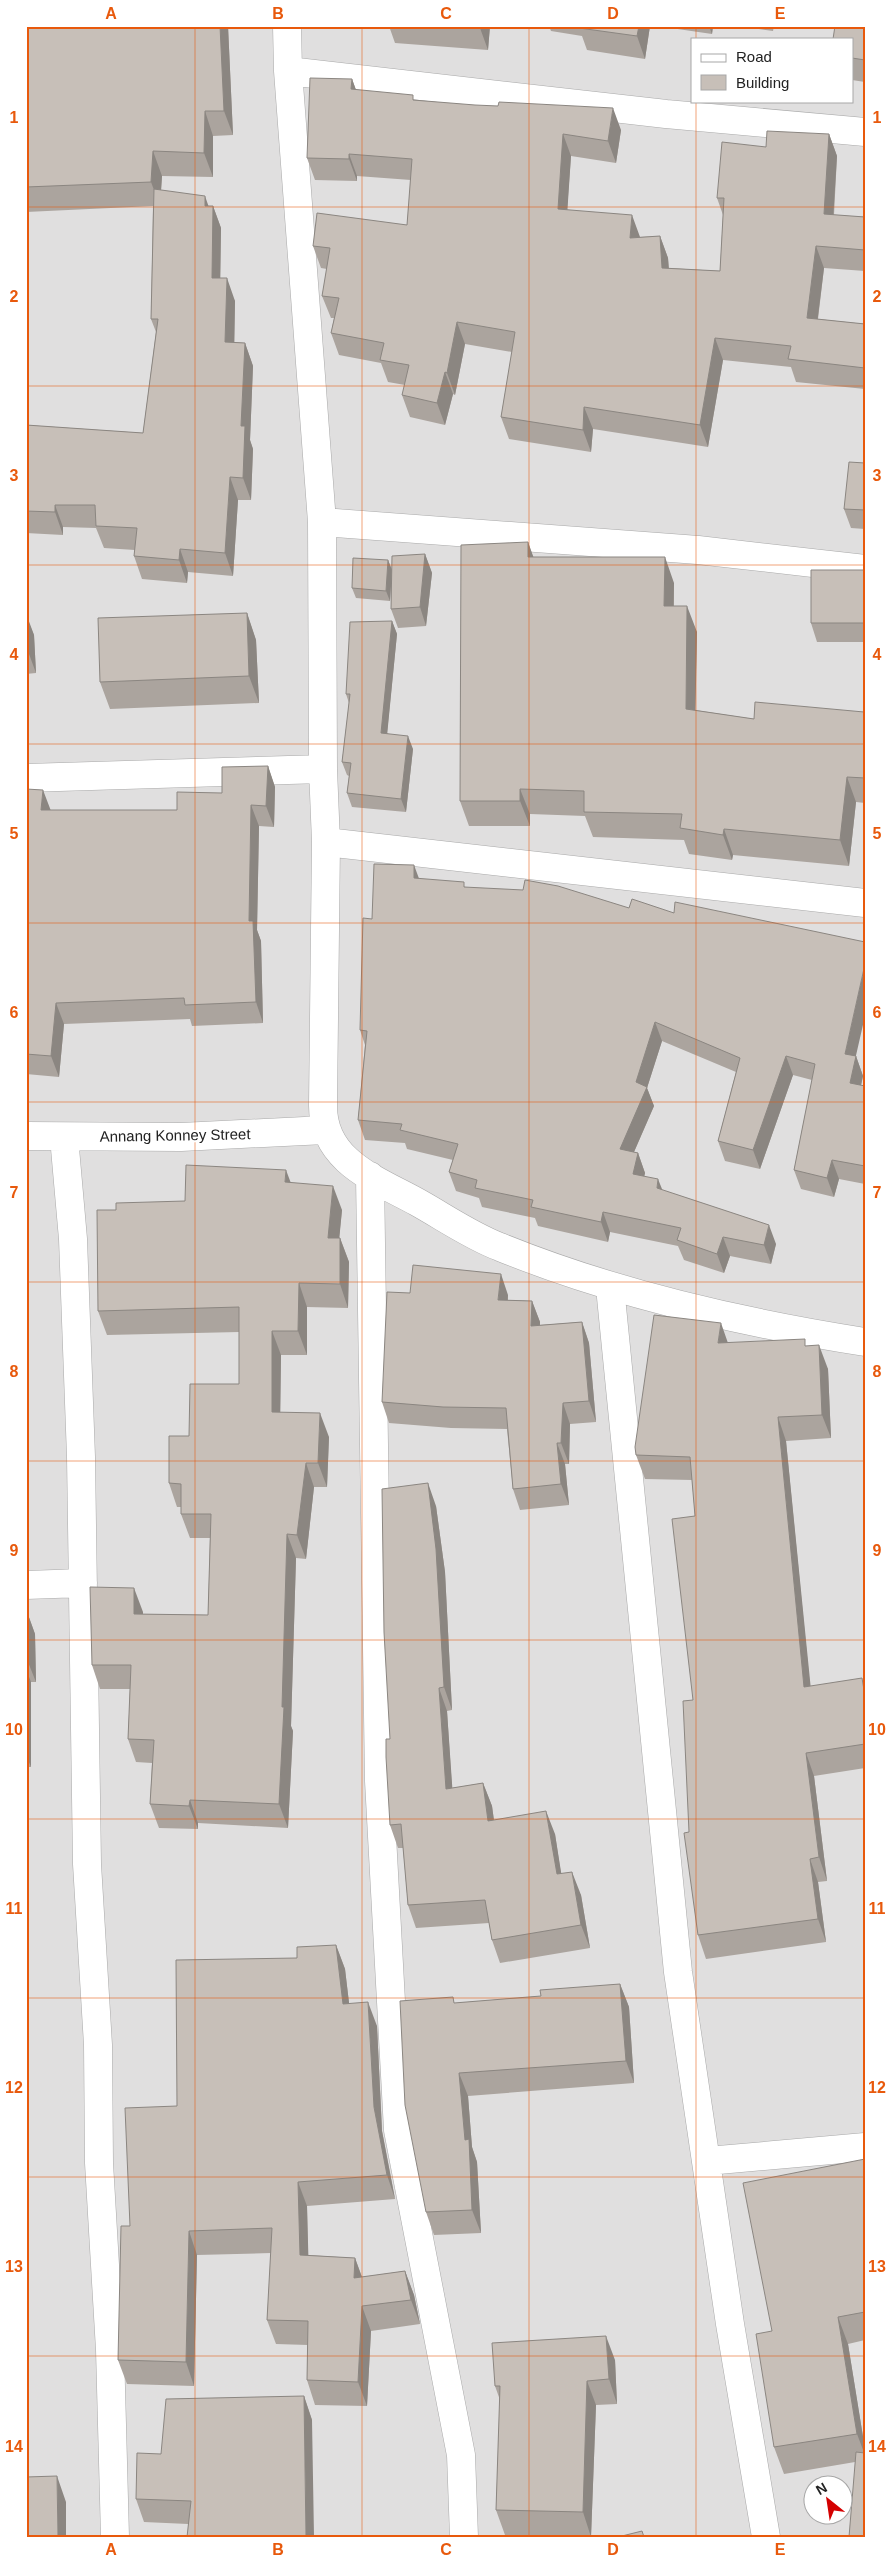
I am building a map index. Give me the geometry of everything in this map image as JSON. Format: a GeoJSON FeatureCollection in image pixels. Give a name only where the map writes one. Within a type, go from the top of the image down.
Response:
{"type":"FeatureCollection","features":[{"type":"Feature","properties":{"kind":"street"},"geometry":{"type":"LineString","coordinates":[[287,26],[288,71],[322,522],[323,769],[326,842],[323,1106],[325,1130],[346,1160],[370,1176],[498,1246],[610,1287],[822,1335],[865,1342]]}},
{"type":"Feature","properties":{"kind":"street"},"geometry":{"type":"LineString","coordinates":[[288,71],[666,114],[865,132]]}},
{"type":"Feature","properties":{"kind":"street"},"geometry":{"type":"LineString","coordinates":[[322,522],[698,550],[865,569]]}},
{"type":"Feature","properties":{"kind":"street"},"geometry":{"type":"LineString","coordinates":[[26,778],[323,769]]}},
{"type":"Feature","properties":{"kind":"street"},"geometry":{"type":"LineString","coordinates":[[326,842],[865,903]]}},
{"type":"Feature","properties":{"kind":"street","name":"Annang Konney Street"},"geometry":{"type":"LineString","coordinates":[[26,1136],[181,1137],[325,1130]]}},
{"type":"Feature","properties":{"kind":"street"},"geometry":{"type":"LineString","coordinates":[[64,1137],[73,1239],[83,1583],[87,1864],[98,2045],[99,2163],[110,2350],[115,2537]]}},
{"type":"Feature","properties":{"kind":"street"},"geometry":{"type":"LineString","coordinates":[[370,1176],[379,1781],[398,2130],[462,2455],[464,2537]]}},
{"type":"Feature","properties":{"kind":"street"},"geometry":{"type":"LineString","coordinates":[[610,1287],[678,1972],[730,2324],[766,2537]]}},
{"type":"Feature","properties":{"kind":"street"},"geometry":{"type":"LineString","coordinates":[[26,1585],[83,1583]]}},
{"type":"Feature","properties":{"kind":"street"},"geometry":{"type":"LineString","coordinates":[[707,2161],[865,2147]]}},
{"type":"Feature","properties":{"kind":"shaded area"},"geometry":{"type":"Polygon","coordinates":[[[26,26],[865,26],[865,2537],[26,2537],[26,26]]]}},
{"type":"Feature","properties":{"kind":"building"},"geometry":{"type":"Polygon","coordinates":[[[26,26],[220,26],[224,111],[205,111],[204,153],[153,151],[151,182],[26,187],[26,26]]]}},
{"type":"Feature","properties":{"kind":"building"},"geometry":{"type":"Polygon","coordinates":[[[462,26],[480,26],[480,28],[462,26]]]}},
{"type":"Feature","properties":{"kind":"building"},"geometry":{"type":"Polygon","coordinates":[[[580,26],[639,26],[637,36],[579,28],[580,26]]]}},
{"type":"Feature","properties":{"kind":"building"},"geometry":{"type":"Polygon","coordinates":[[[835,26],[865,26],[865,60],[854,58],[854,38],[833,38],[835,26]]]}},
{"type":"Feature","properties":{"kind":"building"},"geometry":{"type":"Polygon","coordinates":[[[310,78],[352,79],[351,89],[413,95],[413,100],[498,106],[499,102],[613,108],[608,141],[563,134],[558,209],[632,215],[630,238],[660,236],[662,268],[720,271],[724,198],[717,198],[722,142],[766,147],[767,131],[829,134],[824,214],[865,217],[865,250],[816,246],[807,318],[865,324],[865,368],[788,359],[791,346],[715,338],[700,425],[584,407],[583,430],[501,417],[515,332],[457,322],[447,373],[445,372],[437,403],[402,395],[409,365],[380,360],[384,343],[331,333],[339,298],[322,296],[330,248],[313,246],[317,213],[407,225],[412,159],[349,154],[349,159],[307,158],[310,78]]]}},
{"type":"Feature","properties":{"kind":"building"},"geometry":{"type":"Polygon","coordinates":[[[154,189],[205,196],[205,206],[213,206],[212,278],[227,278],[225,342],[245,343],[241,426],[245,426],[243,478],[230,477],[225,553],[180,549],[179,560],[134,556],[137,528],[96,526],[95,505],[55,505],[55,512],[26,511],[26,425],[143,433],[158,319],[151,319],[154,189]]]}},
{"type":"Feature","properties":{"kind":"building"},"geometry":{"type":"Polygon","coordinates":[[[849,462],[865,463],[865,510],[844,509],[849,462]]]}},
{"type":"Feature","properties":{"kind":"building"},"geometry":{"type":"Polygon","coordinates":[[[528,542],[528,557],[665,557],[664,606],[687,606],[686,709],[754,719],[755,702],[864,712],[865,705],[865,778],[847,777],[840,840],[724,829],[723,835],[680,828],[682,814],[584,812],[584,791],[520,789],[520,801],[460,801],[461,545],[528,542]]]}},
{"type":"Feature","properties":{"kind":"building"},"geometry":{"type":"Polygon","coordinates":[[[425,554],[420,607],[391,609],[392,556],[425,554]]]}},
{"type":"Feature","properties":{"kind":"building"},"geometry":{"type":"Polygon","coordinates":[[[353,558],[388,560],[386,591],[352,588],[353,558]]]}},
{"type":"Feature","properties":{"kind":"building"},"geometry":{"type":"Polygon","coordinates":[[[811,570],[865,570],[865,623],[811,623],[811,570]]]}},
{"type":"Feature","properties":{"kind":"building"},"geometry":{"type":"Polygon","coordinates":[[[247,613],[249,676],[100,682],[98,618],[247,613]]]}},
{"type":"Feature","properties":{"kind":"building"},"geometry":{"type":"Polygon","coordinates":[[[26,616],[29,654],[26,654],[26,616]]]}},
{"type":"Feature","properties":{"kind":"building"},"geometry":{"type":"Polygon","coordinates":[[[392,621],[381,733],[408,736],[401,799],[347,793],[351,763],[342,762],[350,694],[346,694],[350,622],[392,621]]]}},
{"type":"Feature","properties":{"kind":"building"},"geometry":{"type":"Polygon","coordinates":[[[268,766],[266,806],[251,805],[249,921],[253,921],[256,1002],[185,1005],[184,998],[56,1003],[51,1056],[26,1054],[26,789],[43,790],[41,810],[177,810],[177,792],[222,793],[222,767],[268,766]]]}},
{"type":"Feature","properties":{"kind":"building"},"geometry":{"type":"Polygon","coordinates":[[[374,864],[414,865],[414,878],[464,882],[464,887],[523,890],[525,880],[558,886],[629,908],[632,899],[674,913],[675,902],[865,942],[865,964],[845,1054],[856,1056],[850,1083],[865,1086],[865,1166],[832,1160],[827,1178],[794,1170],[815,1064],[786,1056],[753,1150],[718,1141],[740,1058],[655,1022],[636,1082],[647,1087],[620,1149],[638,1153],[633,1174],[658,1179],[657,1188],[769,1225],[764,1245],[723,1237],[717,1254],[677,1240],[681,1228],[603,1212],[601,1222],[531,1207],[533,1200],[475,1188],[477,1180],[449,1172],[458,1144],[400,1130],[402,1124],[358,1120],[367,1031],[360,1030],[363,918],[372,919],[374,864]]]}},
{"type":"Feature","properties":{"kind":"building"},"geometry":{"type":"Polygon","coordinates":[[[186,1165],[286,1170],[285,1182],[333,1186],[328,1238],[340,1238],[340,1284],[299,1283],[298,1331],[272,1331],[272,1412],[320,1413],[318,1463],[306,1463],[297,1535],[287,1534],[282,1707],[284,1707],[279,1804],[190,1800],[189,1806],[150,1804],[154,1740],[128,1739],[131,1665],[92,1665],[90,1587],[134,1588],[134,1614],[208,1615],[211,1514],[181,1514],[181,1484],[169,1483],[169,1436],[189,1436],[190,1384],[239,1384],[239,1307],[98,1311],[97,1210],[116,1210],[116,1203],[185,1201],[186,1165]]]}},
{"type":"Feature","properties":{"kind":"building"},"geometry":{"type":"Polygon","coordinates":[[[413,1265],[501,1274],[498,1300],[532,1301],[531,1326],[582,1322],[589,1401],[563,1403],[561,1443],[557,1443],[561,1484],[513,1489],[506,1408],[443,1407],[382,1402],[387,1292],[410,1293],[413,1265]]]}},
{"type":"Feature","properties":{"kind":"building"},"geometry":{"type":"Polygon","coordinates":[[[654,1315],[721,1323],[718,1343],[805,1339],[805,1346],[819,1345],[822,1415],[778,1417],[804,1687],[862,1678],[865,1696],[865,1744],[806,1753],[819,1857],[810,1859],[818,1919],[698,1935],[684,1833],[689,1832],[683,1701],[693,1700],[672,1519],[695,1516],[690,1457],[636,1455],[635,1447],[654,1315]]]}},
{"type":"Feature","properties":{"kind":"building"},"geometry":{"type":"Polygon","coordinates":[[[428,1483],[436,1549],[444,1687],[439,1688],[446,1789],[483,1783],[488,1821],[546,1811],[557,1874],[572,1872],[581,1925],[492,1940],[485,1900],[408,1905],[401,1824],[390,1825],[386,1757],[386,1739],[390,1739],[384,1632],[382,1489],[428,1483]]]}},
{"type":"Feature","properties":{"kind":"building"},"geometry":{"type":"Polygon","coordinates":[[[336,1945],[343,2004],[368,2002],[374,2107],[387,2175],[298,2182],[300,2255],[355,2258],[354,2278],[405,2271],[411,2300],[362,2306],[358,2382],[307,2380],[308,2321],[267,2320],[272,2228],[189,2231],[186,2362],[118,2360],[121,2226],[130,2226],[125,2108],[177,2106],[176,1960],[297,1958],[297,1947],[336,1945]]]}},
{"type":"Feature","properties":{"kind":"building"},"geometry":{"type":"Polygon","coordinates":[[[620,1984],[626,2061],[459,2073],[465,2140],[469,2139],[472,2210],[426,2212],[405,2105],[400,2001],[453,1997],[454,2003],[541,1996],[540,1990],[620,1984]]]}},
{"type":"Feature","properties":{"kind":"building"},"geometry":{"type":"Polygon","coordinates":[[[865,2159],[865,2312],[838,2317],[857,2434],[774,2447],[756,2334],[772,2331],[743,2183],[865,2159]]]}},
{"type":"Feature","properties":{"kind":"building"},"geometry":{"type":"Polygon","coordinates":[[[606,2336],[609,2379],[587,2381],[583,2512],[496,2510],[500,2386],[495,2386],[492,2343],[606,2336]]]}},
{"type":"Feature","properties":{"kind":"building"},"geometry":{"type":"Polygon","coordinates":[[[304,2396],[306,2537],[187,2537],[191,2501],[136,2499],[137,2453],[161,2454],[166,2399],[304,2396]]]}},
{"type":"Feature","properties":{"kind":"building"},"geometry":{"type":"Polygon","coordinates":[[[856,2452],[865,2453],[865,2537],[849,2537],[850,2526],[854,2526],[856,2452]]]}},
{"type":"Feature","properties":{"kind":"building"},"geometry":{"type":"Polygon","coordinates":[[[57,2476],[58,2537],[26,2537],[26,2477],[57,2476]]]}},
{"type":"Feature","properties":{"kind":"building"},"geometry":{"type":"Polygon","coordinates":[[[642,2531],[644,2537],[618,2537],[642,2531]]]}}]}
